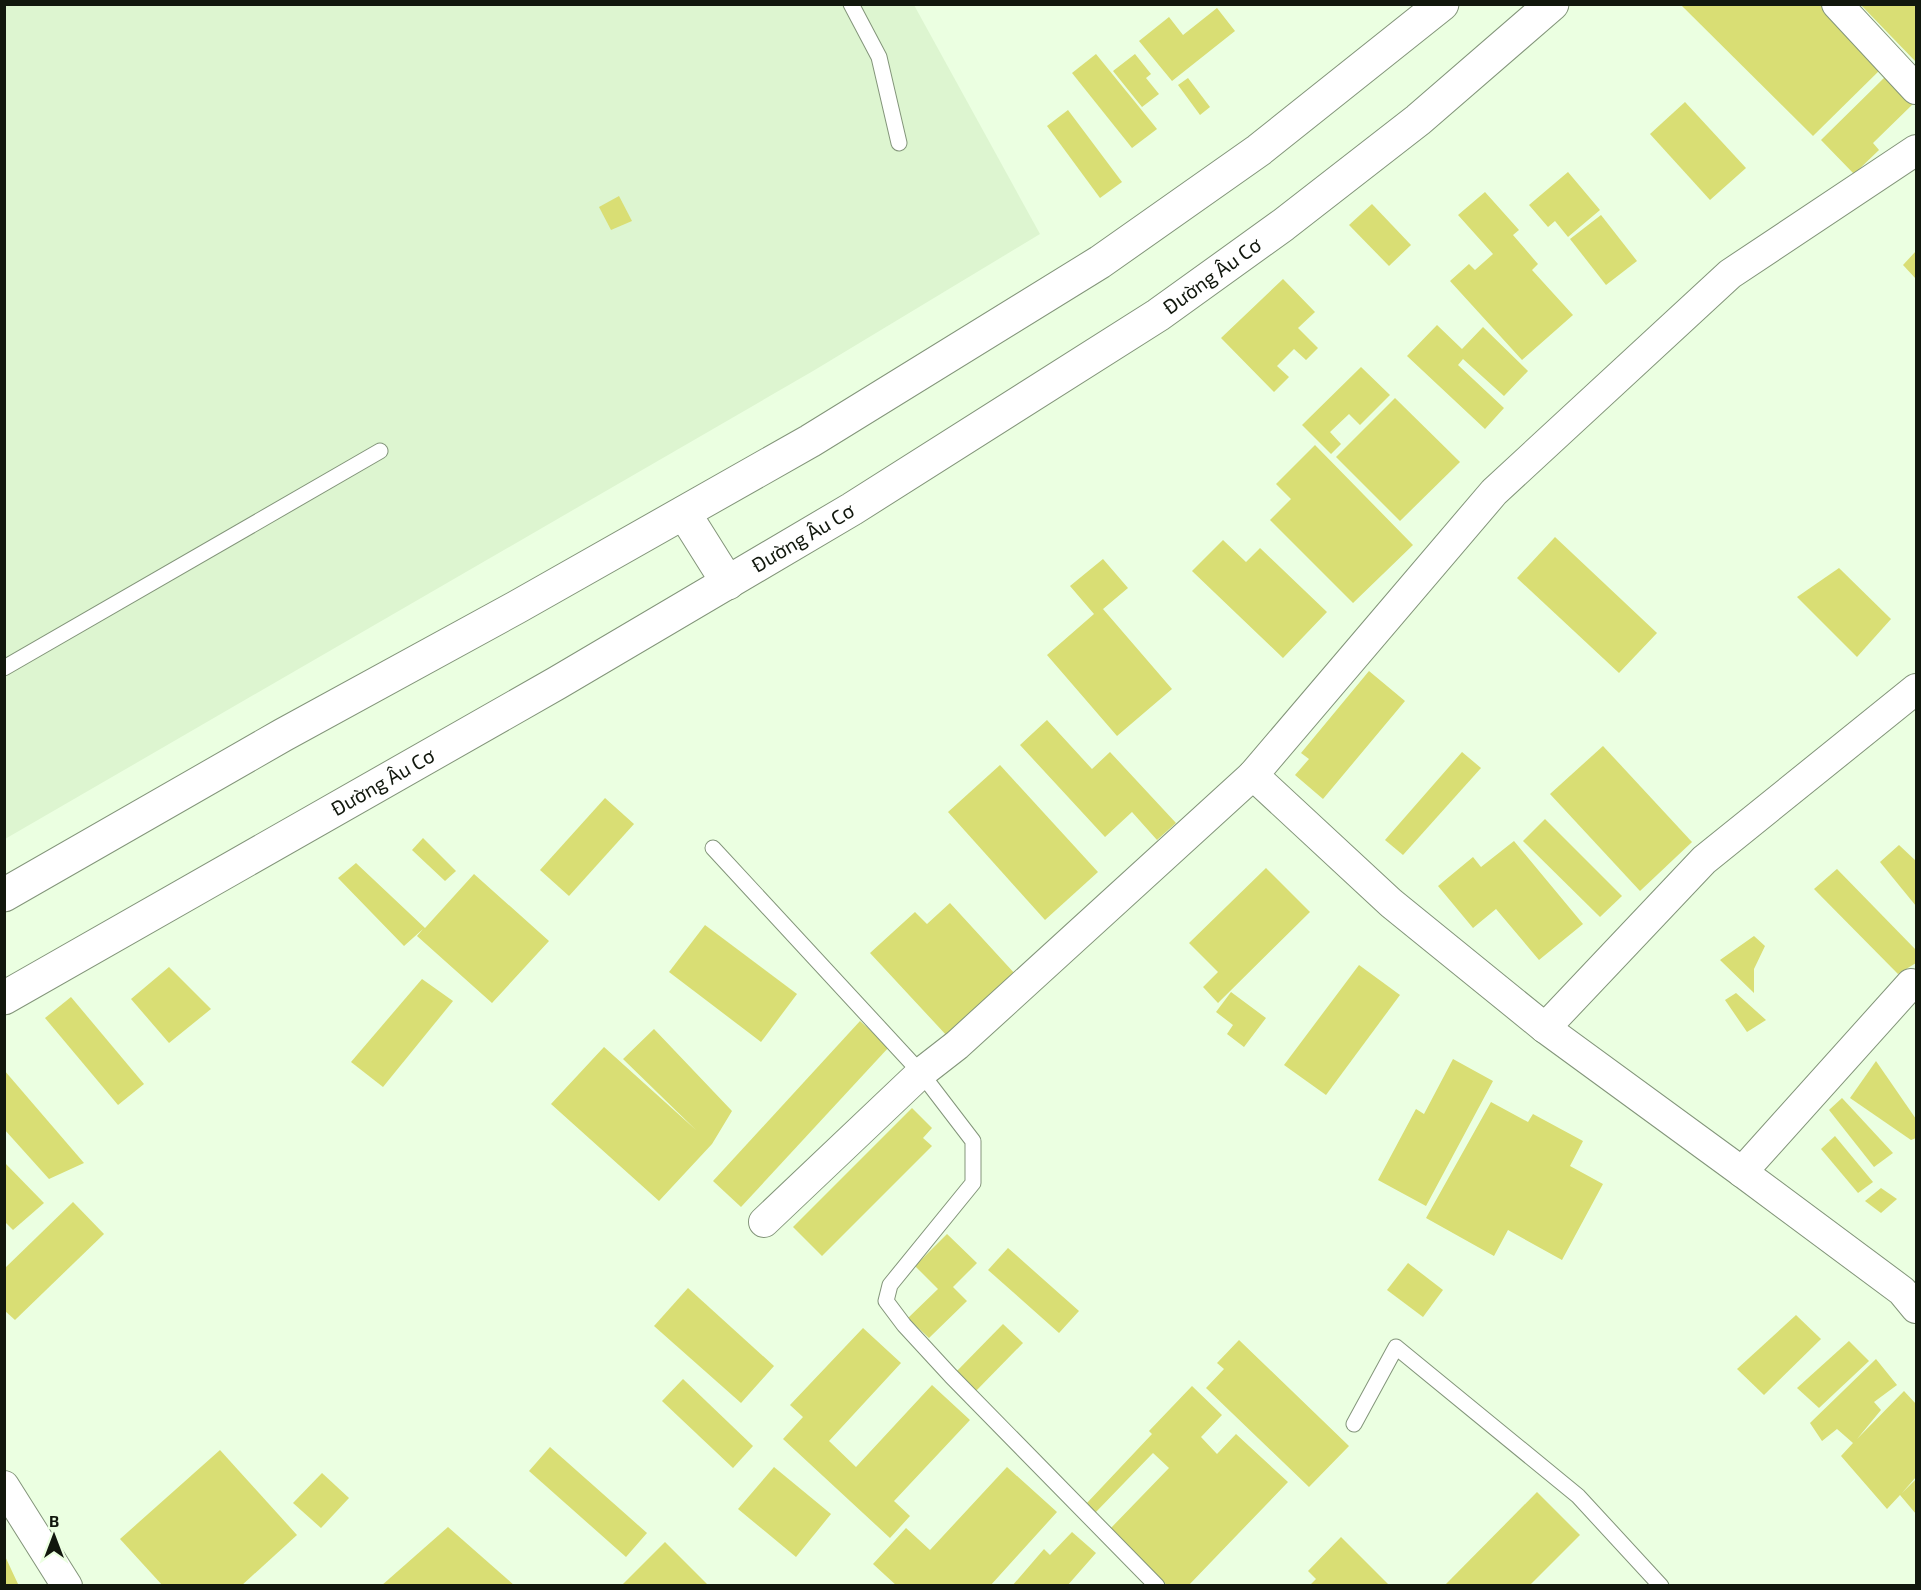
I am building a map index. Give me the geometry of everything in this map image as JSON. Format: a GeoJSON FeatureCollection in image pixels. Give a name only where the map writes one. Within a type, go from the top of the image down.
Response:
{"type":"FeatureCollection","features":[{"type":"Feature","properties":{"kind":"street"},"geometry":{"type":"LineString","coordinates":[[4,895],[283,735],[507,613],[810,441],[1100,262],[1259,150],[1442,4]]}},
{"type":"Feature","properties":{"kind":"street","name":"Đường Âu Cơ"},"geometry":{"type":"LineString","coordinates":[[4,998],[728,583],[852,509],[1158,315],[1282,225],[1418,120],[1552,4]]}},
{"type":"Feature","properties":{"kind":"street"},"geometry":{"type":"LineString","coordinates":[[1837,4],[1917,89]]}},
{"type":"Feature","properties":{"kind":"street"},"geometry":{"type":"LineString","coordinates":[[764,1222],[921,1073],[957,1046],[1253,775],[1494,492],[1730,274],[1917,150]]}},
{"type":"Feature","properties":{"kind":"street"},"geometry":{"type":"LineString","coordinates":[[684,513],[728,583]]}},
{"type":"Feature","properties":{"kind":"street"},"geometry":{"type":"LineString","coordinates":[[1545,1028],[1704,860],[1917,689]]}},
{"type":"Feature","properties":{"kind":"street"},"geometry":{"type":"LineString","coordinates":[[1253,775],[1391,903],[1545,1028],[1742,1172],[1912,1292]]}},
{"type":"Feature","properties":{"kind":"street"},"geometry":{"type":"LineString","coordinates":[[1742,1172],[1911,984]]}},
{"type":"Feature","properties":{"kind":"street"},"geometry":{"type":"LineString","coordinates":[[4,1486],[60,1584]]}},
{"type":"Feature","properties":{"kind":"lane"},"geometry":{"type":"LineString","coordinates":[[851,4],[879,57],[899,143]]}},
{"type":"Feature","properties":{"kind":"lane"},"geometry":{"type":"LineString","coordinates":[[4,668],[380,451]]}},
{"type":"Feature","properties":{"kind":"lane"},"geometry":{"type":"LineString","coordinates":[[713,848],[921,1073],[974,1141],[973,1183],[890,1285],[886,1301],[904,1325],[951,1376],[1157,1586]]}},
{"type":"Feature","properties":{"kind":"lane"},"geometry":{"type":"LineString","coordinates":[[1354,1424],[1396,1347],[1578,1496],[1661,1586]]}},
{"type":"Feature","properties":{"kind":"shaded area"},"geometry":{"type":"Polygon","coordinates":[[[5,5],[914,5],[1040,234],[813,371],[5,839],[5,5]]]}},
{"type":"Feature","properties":{"kind":"building"},"geometry":{"type":"Polygon","coordinates":[[[1680,4],[1826,4],[1886,64],[1813,136],[1680,4]]]}},
{"type":"Feature","properties":{"kind":"building"},"geometry":{"type":"Polygon","coordinates":[[[1860,4],[1916,4],[1916,62],[1860,4]]]}},
{"type":"Feature","properties":{"kind":"building"},"geometry":{"type":"Polygon","coordinates":[[[1217,8],[1235,31],[1172,81],[1139,41],[1169,17],[1183,35],[1217,8]]]}},
{"type":"Feature","properties":{"kind":"building"},"geometry":{"type":"Polygon","coordinates":[[[1096,54],[1157,129],[1132,148],[1072,73],[1096,54]]]}},
{"type":"Feature","properties":{"kind":"building"},"geometry":{"type":"Polygon","coordinates":[[[1135,54],[1151,74],[1146,78],[1159,94],[1142,107],[1113,71],[1135,54]]]}},
{"type":"Feature","properties":{"kind":"building"},"geometry":{"type":"Polygon","coordinates":[[[1886,76],[1914,103],[1873,143],[1879,150],[1854,174],[1821,140],[1886,76]]]}},
{"type":"Feature","properties":{"kind":"building"},"geometry":{"type":"Polygon","coordinates":[[[1188,78],[1210,107],[1200,115],[1178,85],[1188,78]]]}},
{"type":"Feature","properties":{"kind":"building"},"geometry":{"type":"Polygon","coordinates":[[[1685,102],[1746,168],[1710,200],[1650,134],[1685,102]]]}},
{"type":"Feature","properties":{"kind":"building"},"geometry":{"type":"Polygon","coordinates":[[[1068,110],[1122,182],[1100,198],[1047,126],[1068,110]]]}},
{"type":"Feature","properties":{"kind":"building"},"geometry":{"type":"Polygon","coordinates":[[[1568,172],[1600,210],[1568,237],[1555,221],[1548,227],[1529,205],[1568,172]]]}},
{"type":"Feature","properties":{"kind":"building"},"geometry":{"type":"Polygon","coordinates":[[[1485,192],[1519,230],[1513,235],[1538,264],[1532,270],[1573,315],[1522,360],[1450,281],[1469,264],[1475,270],[1493,254],[1458,215],[1485,192]]]}},
{"type":"Feature","properties":{"kind":"building"},"geometry":{"type":"Polygon","coordinates":[[[619,196],[632,221],[611,230],[599,207],[619,196]]]}},
{"type":"Feature","properties":{"kind":"building"},"geometry":{"type":"Polygon","coordinates":[[[1372,204],[1411,245],[1389,266],[1349,225],[1372,204]]]}},
{"type":"Feature","properties":{"kind":"building"},"geometry":{"type":"Polygon","coordinates":[[[1601,215],[1637,261],[1606,285],[1570,239],[1601,215]]]}},
{"type":"Feature","properties":{"kind":"building"},"geometry":{"type":"Polygon","coordinates":[[[1916,251],[1916,279],[1903,265],[1916,251]]]}},
{"type":"Feature","properties":{"kind":"building"},"geometry":{"type":"Polygon","coordinates":[[[1283,279],[1315,312],[1298,328],[1318,348],[1306,360],[1294,349],[1277,366],[1289,377],[1274,392],[1221,338],[1283,279]]]}},
{"type":"Feature","properties":{"kind":"building"},"geometry":{"type":"Polygon","coordinates":[[[1437,325],[1462,349],[1483,327],[1528,371],[1504,396],[1463,359],[1458,365],[1504,408],[1485,429],[1407,356],[1437,325]]]}},
{"type":"Feature","properties":{"kind":"building"},"geometry":{"type":"Polygon","coordinates":[[[1361,367],[1390,395],[1360,425],[1349,414],[1330,432],[1341,444],[1331,454],[1302,425],[1361,367]]]}},
{"type":"Feature","properties":{"kind":"building"},"geometry":{"type":"Polygon","coordinates":[[[1395,398],[1460,462],[1400,521],[1336,457],[1395,398]]]}},
{"type":"Feature","properties":{"kind":"building"},"geometry":{"type":"Polygon","coordinates":[[[1315,445],[1413,545],[1353,603],[1270,520],[1291,499],[1276,484],[1315,445]]]}},
{"type":"Feature","properties":{"kind":"building"},"geometry":{"type":"Polygon","coordinates":[[[1555,537],[1657,633],[1619,673],[1517,578],[1555,537]]]}},
{"type":"Feature","properties":{"kind":"building"},"geometry":{"type":"Polygon","coordinates":[[[1223,540],[1246,562],[1260,548],[1327,612],[1283,658],[1192,571],[1223,540]]]}},
{"type":"Feature","properties":{"kind":"building"},"geometry":{"type":"Polygon","coordinates":[[[1103,559],[1128,588],[1103,609],[1172,689],[1117,736],[1047,655],[1094,614],[1070,586],[1103,559]]]}},
{"type":"Feature","properties":{"kind":"building"},"geometry":{"type":"Polygon","coordinates":[[[1839,568],[1891,619],[1857,657],[1797,597],[1839,568]]]}},
{"type":"Feature","properties":{"kind":"building"},"geometry":{"type":"Polygon","coordinates":[[[1369,671],[1405,701],[1323,799],[1295,775],[1309,759],[1301,753],[1369,671]]]}},
{"type":"Feature","properties":{"kind":"building"},"geometry":{"type":"Polygon","coordinates":[[[1047,720],[1092,769],[1110,752],[1176,823],[1157,840],[1132,812],[1105,837],[1020,745],[1047,720]]]}},
{"type":"Feature","properties":{"kind":"building"},"geometry":{"type":"Polygon","coordinates":[[[1603,746],[1692,842],[1640,891],[1550,794],[1603,746]]]}},
{"type":"Feature","properties":{"kind":"building"},"geometry":{"type":"Polygon","coordinates":[[[1462,752],[1481,768],[1403,855],[1385,840],[1462,752]]]}},
{"type":"Feature","properties":{"kind":"building"},"geometry":{"type":"Polygon","coordinates":[[[1000,765],[1098,872],[1045,920],[948,812],[1000,765]]]}},
{"type":"Feature","properties":{"kind":"building"},"geometry":{"type":"Polygon","coordinates":[[[605,798],[634,824],[569,896],[540,870],[605,798]]]}},
{"type":"Feature","properties":{"kind":"building"},"geometry":{"type":"Polygon","coordinates":[[[1545,819],[1622,896],[1600,917],[1523,841],[1545,819]]]}},
{"type":"Feature","properties":{"kind":"building"},"geometry":{"type":"Polygon","coordinates":[[[423,838],[456,871],[445,881],[412,850],[423,838]]]}},
{"type":"Feature","properties":{"kind":"building"},"geometry":{"type":"Polygon","coordinates":[[[1514,841],[1583,924],[1539,960],[1496,909],[1473,928],[1438,886],[1473,857],[1481,867],[1514,841]]]}},
{"type":"Feature","properties":{"kind":"building"},"geometry":{"type":"Polygon","coordinates":[[[1899,845],[1916,861],[1916,906],[1880,862],[1899,845]]]}},
{"type":"Feature","properties":{"kind":"building"},"geometry":{"type":"Polygon","coordinates":[[[356,863],[425,928],[474,874],[549,941],[492,1003],[417,936],[423,929],[404,946],[338,878],[356,863]]]}},
{"type":"Feature","properties":{"kind":"building"},"geometry":{"type":"Polygon","coordinates":[[[1266,868],[1310,912],[1218,1003],[1203,987],[1218,972],[1189,943],[1266,868]]]}},
{"type":"Feature","properties":{"kind":"building"},"geometry":{"type":"Polygon","coordinates":[[[1837,869],[1916,950],[1916,963],[1898,974],[1814,889],[1837,869]]]}},
{"type":"Feature","properties":{"kind":"building"},"geometry":{"type":"Polygon","coordinates":[[[950,903],[1016,975],[948,1037],[870,953],[915,912],[927,924],[950,903]]]}},
{"type":"Feature","properties":{"kind":"building"},"geometry":{"type":"Polygon","coordinates":[[[705,925],[797,994],[761,1042],[669,972],[705,925]]]}},
{"type":"Feature","properties":{"kind":"building"},"geometry":{"type":"Polygon","coordinates":[[[1754,936],[1765,946],[1754,969],[1754,993],[1720,960],[1754,936]]]}},
{"type":"Feature","properties":{"kind":"building"},"geometry":{"type":"Polygon","coordinates":[[[1359,965],[1400,995],[1326,1095],[1284,1065],[1359,965]]]}},
{"type":"Feature","properties":{"kind":"building"},"geometry":{"type":"Polygon","coordinates":[[[169,967],[211,1009],[169,1043],[131,999],[169,967]]]}},
{"type":"Feature","properties":{"kind":"building"},"geometry":{"type":"Polygon","coordinates":[[[422,979],[453,1001],[383,1087],[351,1062],[422,979]]]}},
{"type":"Feature","properties":{"kind":"building"},"geometry":{"type":"Polygon","coordinates":[[[1231,992],[1266,1018],[1244,1047],[1227,1034],[1233,1025],[1216,1012],[1231,992]]]}},
{"type":"Feature","properties":{"kind":"building"},"geometry":{"type":"Polygon","coordinates":[[[1736,993],[1766,1020],[1747,1032],[1725,1000],[1736,993]]]}},
{"type":"Feature","properties":{"kind":"building"},"geometry":{"type":"Polygon","coordinates":[[[71,997],[144,1084],[118,1105],[45,1018],[71,997]]]}},
{"type":"Feature","properties":{"kind":"building"},"geometry":{"type":"Polygon","coordinates":[[[860,1021],[889,1047],[741,1207],[713,1181],[860,1021]]]}},
{"type":"Feature","properties":{"kind":"building"},"geometry":{"type":"Polygon","coordinates":[[[654,1029],[732,1111],[712,1144],[659,1201],[551,1104],[604,1047],[696,1130],[623,1059],[654,1029]]]}},
{"type":"Feature","properties":{"kind":"building"},"geometry":{"type":"Polygon","coordinates":[[[1453,1059],[1493,1081],[1426,1206],[1378,1180],[1416,1109],[1424,1114],[1453,1059]]]}},
{"type":"Feature","properties":{"kind":"building"},"geometry":{"type":"Polygon","coordinates":[[[1876,1061],[1916,1119],[1916,1138],[1911,1140],[1850,1098],[1876,1061]]]}},
{"type":"Feature","properties":{"kind":"building"},"geometry":{"type":"Polygon","coordinates":[[[4,1070],[84,1163],[49,1179],[4,1129],[4,1070]]]}},
{"type":"Feature","properties":{"kind":"building"},"geometry":{"type":"Polygon","coordinates":[[[1842,1098],[1893,1153],[1874,1167],[1829,1110],[1842,1098]]]}},
{"type":"Feature","properties":{"kind":"building"},"geometry":{"type":"Polygon","coordinates":[[[1491,1102],[1528,1122],[1533,1114],[1583,1141],[1570,1166],[1603,1184],[1562,1260],[1508,1230],[1494,1256],[1426,1218],[1491,1102]]]}},
{"type":"Feature","properties":{"kind":"building"},"geometry":{"type":"Polygon","coordinates":[[[912,1108],[932,1128],[923,1138],[932,1146],[822,1256],[793,1227],[912,1108]]]}},
{"type":"Feature","properties":{"kind":"building"},"geometry":{"type":"Polygon","coordinates":[[[1835,1136],[1873,1182],[1858,1193],[1821,1149],[1835,1136]]]}},
{"type":"Feature","properties":{"kind":"building"},"geometry":{"type":"Polygon","coordinates":[[[4,1162],[44,1203],[13,1230],[4,1221],[4,1162]]]}},
{"type":"Feature","properties":{"kind":"building"},"geometry":{"type":"Polygon","coordinates":[[[1881,1188],[1897,1199],[1881,1213],[1865,1201],[1881,1188]]]}},
{"type":"Feature","properties":{"kind":"building"},"geometry":{"type":"Polygon","coordinates":[[[73,1202],[104,1234],[15,1320],[4,1310],[4,1269],[73,1202]]]}},
{"type":"Feature","properties":{"kind":"building"},"geometry":{"type":"Polygon","coordinates":[[[947,1234],[977,1263],[953,1287],[967,1301],[929,1338],[908,1318],[938,1289],[915,1266],[947,1234]]]}},
{"type":"Feature","properties":{"kind":"building"},"geometry":{"type":"Polygon","coordinates":[[[1008,1248],[1079,1311],[1059,1333],[988,1270],[1008,1248]]]}},
{"type":"Feature","properties":{"kind":"building"},"geometry":{"type":"Polygon","coordinates":[[[1408,1263],[1443,1290],[1423,1317],[1387,1290],[1408,1263]]]}},
{"type":"Feature","properties":{"kind":"building"},"geometry":{"type":"Polygon","coordinates":[[[688,1288],[774,1366],[741,1403],[654,1326],[688,1288]]]}},
{"type":"Feature","properties":{"kind":"building"},"geometry":{"type":"Polygon","coordinates":[[[1796,1315],[1821,1339],[1764,1395],[1737,1369],[1796,1315]]]}},
{"type":"Feature","properties":{"kind":"building"},"geometry":{"type":"Polygon","coordinates":[[[1003,1324],[1023,1343],[973,1394],[953,1375],[1003,1324]]]}},
{"type":"Feature","properties":{"kind":"building"},"geometry":{"type":"Polygon","coordinates":[[[863,1328],[901,1363],[829,1441],[856,1467],[932,1385],[970,1420],[894,1501],[910,1516],[890,1538],[783,1439],[803,1417],[790,1405],[863,1328]]]}},
{"type":"Feature","properties":{"kind":"building"},"geometry":{"type":"Polygon","coordinates":[[[1239,1340],[1349,1446],[1309,1487],[1206,1388],[1224,1369],[1217,1363],[1239,1340]]]}},
{"type":"Feature","properties":{"kind":"building"},"geometry":{"type":"Polygon","coordinates":[[[1849,1341],[1869,1361],[1819,1408],[1797,1388],[1849,1341]]]}},
{"type":"Feature","properties":{"kind":"building"},"geometry":{"type":"Polygon","coordinates":[[[1876,1359],[1897,1385],[1874,1402],[1881,1410],[1857,1439],[1904,1391],[1916,1404],[1916,1477],[1902,1493],[1916,1479],[1916,1514],[1900,1495],[1887,1509],[1841,1456],[1853,1443],[1837,1429],[1822,1441],[1810,1423],[1876,1359]]]}},
{"type":"Feature","properties":{"kind":"building"},"geometry":{"type":"Polygon","coordinates":[[[683,1379],[753,1446],[733,1468],[662,1401],[683,1379]]]}},
{"type":"Feature","properties":{"kind":"building"},"geometry":{"type":"Polygon","coordinates":[[[1192,1386],[1222,1415],[1201,1437],[1217,1454],[1236,1434],[1288,1482],[1188,1586],[1168,1586],[1109,1530],[1169,1468],[1153,1453],[1095,1513],[1086,1504],[1152,1434],[1149,1431],[1192,1386]]]}},
{"type":"Feature","properties":{"kind":"building"},"geometry":{"type":"Polygon","coordinates":[[[550,1447],[647,1533],[626,1557],[529,1471],[550,1447]]]}},
{"type":"Feature","properties":{"kind":"building"},"geometry":{"type":"Polygon","coordinates":[[[220,1450],[297,1535],[241,1586],[163,1586],[120,1539],[220,1450]]]}},
{"type":"Feature","properties":{"kind":"building"},"geometry":{"type":"Polygon","coordinates":[[[774,1467],[831,1514],[796,1557],[738,1509],[774,1467]]]}},
{"type":"Feature","properties":{"kind":"building"},"geometry":{"type":"Polygon","coordinates":[[[1007,1467],[1057,1512],[990,1586],[897,1586],[873,1564],[906,1528],[930,1550],[1007,1467]]]}},
{"type":"Feature","properties":{"kind":"building"},"geometry":{"type":"Polygon","coordinates":[[[322,1473],[349,1498],[321,1528],[293,1503],[322,1473]]]}},
{"type":"Feature","properties":{"kind":"building"},"geometry":{"type":"Polygon","coordinates":[[[1537,1492],[1580,1535],[1529,1586],[1444,1586],[1537,1492]]]}},
{"type":"Feature","properties":{"kind":"building"},"geometry":{"type":"Polygon","coordinates":[[[448,1527],[515,1586],[381,1586],[448,1527]]]}},
{"type":"Feature","properties":{"kind":"building"},"geometry":{"type":"Polygon","coordinates":[[[1072,1532],[1096,1553],[1067,1586],[1012,1586],[1044,1549],[1050,1555],[1072,1532]]]}},
{"type":"Feature","properties":{"kind":"building"},"geometry":{"type":"Polygon","coordinates":[[[1341,1537],[1390,1586],[1309,1586],[1316,1579],[1308,1571],[1341,1537]]]}},
{"type":"Feature","properties":{"kind":"building"},"geometry":{"type":"Polygon","coordinates":[[[665,1542],[709,1586],[621,1586],[665,1542]]]}},
{"type":"Feature","properties":{"kind":"building"},"geometry":{"type":"Polygon","coordinates":[[[4,1554],[18,1584],[14,1586],[4,1586],[4,1554]]]}}]}
